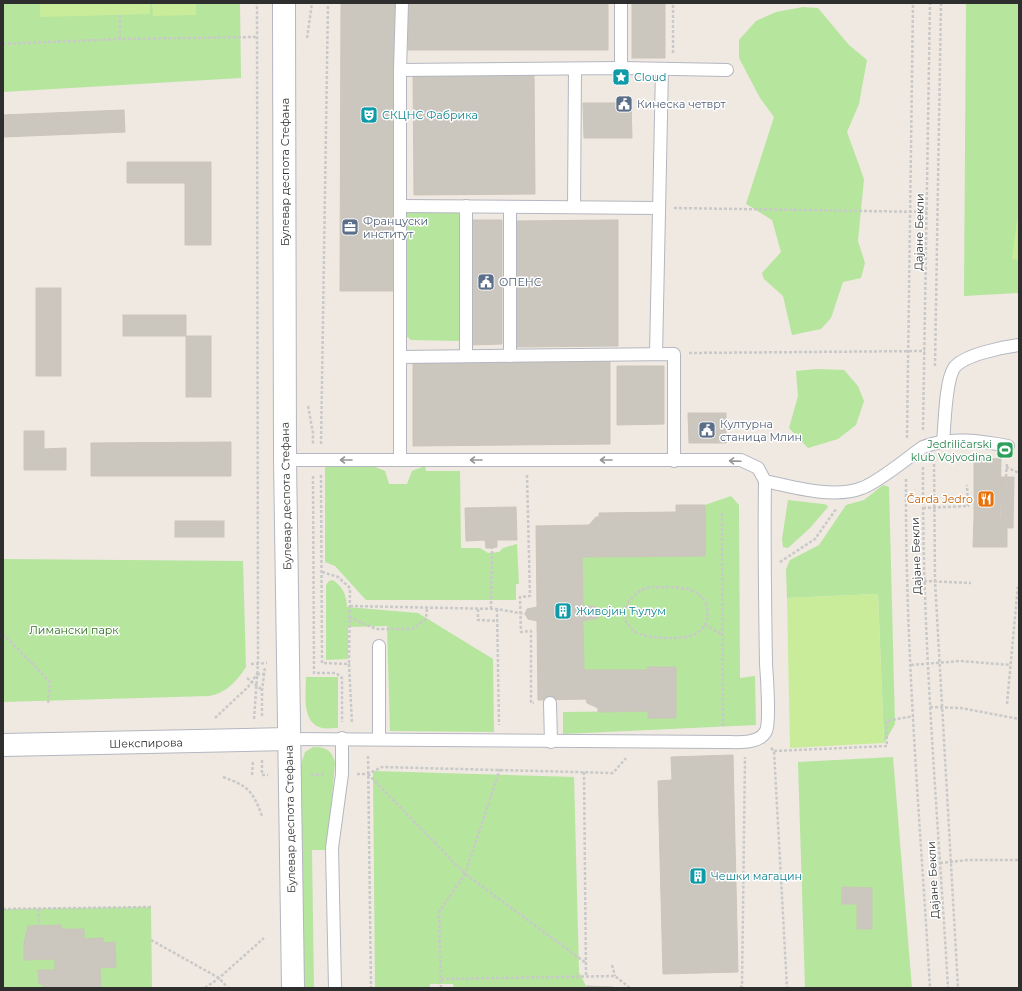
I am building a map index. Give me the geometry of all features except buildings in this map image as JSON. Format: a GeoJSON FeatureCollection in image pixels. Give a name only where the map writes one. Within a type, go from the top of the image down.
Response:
{"type":"FeatureCollection","features":[{"type":"Feature","properties":{"kind":"street","name":"Булевар деспота Стефана"},"geometry":{"type":"LineString","coordinates":[[284,3],[285,460],[293,988]]}},
{"type":"Feature","properties":{"kind":"street","name":"Шекспирова"},"geometry":{"type":"LineString","coordinates":[[3,745],[289,739]]}},
{"type":"Feature","properties":{"kind":"lane"},"geometry":{"type":"LineString","coordinates":[[400,460],[400,70],[402,3]]}},
{"type":"Feature","properties":{"kind":"lane"},"geometry":{"type":"LineString","coordinates":[[621,3],[621,68]]}},
{"type":"Feature","properties":{"kind":"lane"},"geometry":{"type":"LineString","coordinates":[[400,70],[621,68],[727,70]]}},
{"type":"Feature","properties":{"kind":"lane"},"geometry":{"type":"LineString","coordinates":[[574,207],[575,69]]}},
{"type":"Feature","properties":{"kind":"lane"},"geometry":{"type":"LineString","coordinates":[[656,354],[659,208],[667,69]]}},
{"type":"Feature","properties":{"kind":"lane"},"geometry":{"type":"LineString","coordinates":[[401,206],[659,208]]}},
{"type":"Feature","properties":{"kind":"lane"},"geometry":{"type":"LineString","coordinates":[[466,206],[466,356]]}},
{"type":"Feature","properties":{"kind":"lane"},"geometry":{"type":"LineString","coordinates":[[510,207],[510,356]]}},
{"type":"Feature","properties":{"kind":"lane"},"geometry":{"type":"LineString","coordinates":[[933,443],[953,369],[963,360],[1004,347],[1019,345]]}},
{"type":"Feature","properties":{"kind":"lane"},"geometry":{"type":"LineString","coordinates":[[400,357],[674,354],[674,460]]}},
{"type":"Feature","properties":{"kind":"lane"},"geometry":{"type":"LineString","coordinates":[[765,481],[830,492],[849,490],[862,488],[907,458],[933,443],[988,442],[1008,446]]}},
{"type":"Feature","properties":{"kind":"lane"},"geometry":{"type":"LineString","coordinates":[[285,460],[741,460],[758,468],[765,481],[764,574],[768,702],[766,731],[760,738],[745,742],[551,742],[342,738],[289,739]]}},
{"type":"Feature","properties":{"kind":"lane"},"geometry":{"type":"LineString","coordinates":[[379,646],[379,739]]}},
{"type":"Feature","properties":{"kind":"lane"},"geometry":{"type":"LineString","coordinates":[[550,703],[551,742]]}},
{"type":"Feature","properties":{"kind":"lane"},"geometry":{"type":"LineString","coordinates":[[334,988],[332,848],[342,774],[342,738]]}},
{"type":"Feature","properties":{"kind":"path"},"geometry":{"type":"LineString","coordinates":[[213,720],[252,682],[257,674],[258,664],[257,3]]}},
{"type":"Feature","properties":{"kind":"path"},"geometry":{"type":"LineString","coordinates":[[305,45],[312,15],[312,3]]}},
{"type":"Feature","properties":{"kind":"path"},"geometry":{"type":"LineString","coordinates":[[328,3],[317,460],[314,673],[336,673],[342,678],[342,738]]}},
{"type":"Feature","properties":{"kind":"path"},"geometry":{"type":"LineString","coordinates":[[667,69],[673,3]]}},
{"type":"Feature","properties":{"kind":"path"},"geometry":{"type":"LineString","coordinates":[[913,3],[907,351],[908,579],[911,665],[930,988]]}},
{"type":"Feature","properties":{"kind":"path","name":"Дајане Бекли"},"geometry":{"type":"LineString","coordinates":[[930,3],[925,351],[933,443],[922,508],[930,707],[948,988]]}},
{"type":"Feature","properties":{"kind":"path"},"geometry":{"type":"LineString","coordinates":[[935,374],[941,3]]}},
{"type":"Feature","properties":{"kind":"path"},"geometry":{"type":"LineString","coordinates":[[120,15],[120,39]]}},
{"type":"Feature","properties":{"kind":"path"},"geometry":{"type":"LineString","coordinates":[[3,44],[120,39],[256,38]]}},
{"type":"Feature","properties":{"kind":"path"},"geometry":{"type":"LineString","coordinates":[[659,208],[927,212]]}},
{"type":"Feature","properties":{"kind":"path"},"geometry":{"type":"LineString","coordinates":[[674,354],[925,351]]}},
{"type":"Feature","properties":{"kind":"path"},"geometry":{"type":"LineString","coordinates":[[307,402],[317,460],[322,572],[322,663]]}},
{"type":"Feature","properties":{"kind":"path"},"geometry":{"type":"LineString","coordinates":[[933,443],[935,581],[958,988]]}},
{"type":"Feature","properties":{"kind":"path"},"geometry":{"type":"LineString","coordinates":[[1006,467],[1019,473]]}},
{"type":"Feature","properties":{"kind":"path"},"geometry":{"type":"LineString","coordinates":[[527,483],[530,596],[520,597],[521,632],[531,632],[531,704],[550,703]]}},
{"type":"Feature","properties":{"kind":"path"},"geometry":{"type":"LineString","coordinates":[[922,508],[968,506],[967,485]]}},
{"type":"Feature","properties":{"kind":"path"},"geometry":{"type":"LineString","coordinates":[[764,574],[814,539],[849,490]]}},
{"type":"Feature","properties":{"kind":"path"},"geometry":{"type":"LineString","coordinates":[[722,513],[724,742]]}},
{"type":"Feature","properties":{"kind":"path"},"geometry":{"type":"LineString","coordinates":[[491,609],[492,548]]}},
{"type":"Feature","properties":{"kind":"path"},"geometry":{"type":"LineString","coordinates":[[322,572],[338,577],[350,588],[349,664],[352,728]]}},
{"type":"Feature","properties":{"kind":"path"},"geometry":{"type":"LineString","coordinates":[[924,581],[971,583]]}},
{"type":"Feature","properties":{"kind":"path"},"geometry":{"type":"LineString","coordinates":[[1007,704],[1018,584]]}},
{"type":"Feature","properties":{"kind":"path"},"geometry":{"type":"LineString","coordinates":[[688,588],[701,596],[705,603],[707,618],[705,625],[694,635],[686,637],[648,637],[640,635],[633,631],[628,624],[626,613],[629,599],[635,593],[643,589],[688,588]]}},
{"type":"Feature","properties":{"kind":"path"},"geometry":{"type":"LineString","coordinates":[[350,606],[498,609],[525,614]]}},
{"type":"Feature","properties":{"kind":"path"},"geometry":{"type":"LineString","coordinates":[[350,617],[376,628],[412,629],[426,619],[427,608]]}},
{"type":"Feature","properties":{"kind":"path"},"geometry":{"type":"LineString","coordinates":[[478,609],[478,620],[498,621]]}},
{"type":"Feature","properties":{"kind":"path"},"geometry":{"type":"LineString","coordinates":[[498,609],[499,741]]}},
{"type":"Feature","properties":{"kind":"path"},"geometry":{"type":"LineString","coordinates":[[600,613],[626,613]]}},
{"type":"Feature","properties":{"kind":"path"},"geometry":{"type":"LineString","coordinates":[[705,625],[723,636]]}},
{"type":"Feature","properties":{"kind":"path"},"geometry":{"type":"LineString","coordinates":[[3,634],[50,682],[48,704]]}},
{"type":"Feature","properties":{"kind":"path"},"geometry":{"type":"LineString","coordinates":[[911,665],[960,661],[1011,665]]}},
{"type":"Feature","properties":{"kind":"path"},"geometry":{"type":"LineString","coordinates":[[262,716],[262,690],[266,663]]}},
{"type":"Feature","properties":{"kind":"path"},"geometry":{"type":"LineString","coordinates":[[251,664],[271,663]]}},
{"type":"Feature","properties":{"kind":"path"},"geometry":{"type":"LineString","coordinates":[[310,663],[349,664]]}},
{"type":"Feature","properties":{"kind":"path"},"geometry":{"type":"LineString","coordinates":[[246,678],[262,690]]}},
{"type":"Feature","properties":{"kind":"path"},"geometry":{"type":"LineString","coordinates":[[930,707],[961,708],[1019,719]]}},
{"type":"Feature","properties":{"kind":"path"},"geometry":{"type":"LineString","coordinates":[[774,751],[887,746],[886,721],[914,716]]}},
{"type":"Feature","properties":{"kind":"path"},"geometry":{"type":"LineString","coordinates":[[760,738],[774,751],[788,988]]}},
{"type":"Feature","properties":{"kind":"path"},"geometry":{"type":"LineString","coordinates":[[740,988],[742,986],[745,742]]}},
{"type":"Feature","properties":{"kind":"path"},"geometry":{"type":"LineString","coordinates":[[368,754],[371,988]]}},
{"type":"Feature","properties":{"kind":"path"},"geometry":{"type":"LineString","coordinates":[[262,760],[262,775],[368,774],[382,767],[612,773],[630,755]]}},
{"type":"Feature","properties":{"kind":"path"},"geometry":{"type":"LineString","coordinates":[[441,988],[439,912],[465,874],[500,769]]}},
{"type":"Feature","properties":{"kind":"path"},"geometry":{"type":"LineString","coordinates":[[584,772],[586,976]]}},
{"type":"Feature","properties":{"kind":"path"},"geometry":{"type":"LineString","coordinates":[[368,774],[465,874],[586,963]]}},
{"type":"Feature","properties":{"kind":"path"},"geometry":{"type":"LineString","coordinates":[[223,777],[242,784],[255,798],[262,816]]}},
{"type":"Feature","properties":{"kind":"path"},"geometry":{"type":"LineString","coordinates":[[940,863],[968,860],[1019,860]]}},
{"type":"Feature","properties":{"kind":"path"},"geometry":{"type":"LineString","coordinates":[[3,909],[150,907]]}},
{"type":"Feature","properties":{"kind":"path"},"geometry":{"type":"LineString","coordinates":[[38,909],[39,926]]}},
{"type":"Feature","properties":{"kind":"path"},"geometry":{"type":"LineString","coordinates":[[205,988],[219,978],[264,938]]}},
{"type":"Feature","properties":{"kind":"path"},"geometry":{"type":"LineString","coordinates":[[151,940],[219,978],[228,988]]}},
{"type":"Feature","properties":{"kind":"path"},"geometry":{"type":"LineString","coordinates":[[612,965],[615,976],[630,988]]}},
{"type":"Feature","properties":{"kind":"path"},"geometry":{"type":"LineString","coordinates":[[441,979],[615,976]]}},
{"type":"Feature","properties":{"kind":"green space"},"geometry":{"type":"Polygon","coordinates":[[[3,3],[240,3],[241,78],[3,92],[3,3]]]}},
{"type":"Feature","properties":{"kind":"green space"},"geometry":{"type":"Polygon","coordinates":[[[40,3],[150,3],[150,14],[40,17],[40,3]]]}},
{"type":"Feature","properties":{"kind":"green space"},"geometry":{"type":"Polygon","coordinates":[[[152,3],[196,3],[196,15],[153,16],[152,3]]]}},
{"type":"Feature","properties":{"kind":"green space"},"geometry":{"type":"Polygon","coordinates":[[[966,3],[1019,3],[1019,293],[964,296],[966,3]]]}},
{"type":"Feature","properties":{"kind":"green space"},"geometry":{"type":"Polygon","coordinates":[[[803,7],[818,8],[849,45],[867,60],[859,104],[847,132],[864,179],[858,241],[865,263],[861,278],[843,282],[831,318],[821,329],[792,335],[783,296],[764,279],[762,273],[781,252],[772,220],[746,204],[774,117],[760,98],[739,58],[739,40],[756,21],[776,12],[803,7]]]}},
{"type":"Feature","properties":{"kind":"green space"},"geometry":{"type":"Polygon","coordinates":[[[1019,205],[1019,260],[1012,259],[1019,205]]]}},
{"type":"Feature","properties":{"kind":"green space"},"geometry":{"type":"Polygon","coordinates":[[[460,208],[460,341],[411,340],[404,334],[405,210],[460,208]]]}},
{"type":"Feature","properties":{"kind":"green space"},"geometry":{"type":"Polygon","coordinates":[[[817,369],[844,370],[858,386],[864,401],[856,425],[838,439],[808,448],[789,428],[798,396],[796,371],[817,369]]]}},
{"type":"Feature","properties":{"kind":"green space"},"geometry":{"type":"Polygon","coordinates":[[[325,466],[373,466],[385,471],[389,484],[407,484],[412,471],[425,466],[426,471],[460,471],[461,548],[480,548],[488,553],[499,552],[503,548],[517,544],[519,584],[516,584],[516,600],[366,600],[335,566],[325,562],[325,466]]]}},
{"type":"Feature","properties":{"kind":"green space"},"geometry":{"type":"Polygon","coordinates":[[[883,485],[889,487],[895,724],[884,743],[878,594],[787,598],[786,569],[790,560],[819,545],[846,505],[864,500],[883,485]]]}},
{"type":"Feature","properties":{"kind":"green space"},"geometry":{"type":"Polygon","coordinates":[[[731,496],[739,505],[740,678],[755,676],[756,725],[563,734],[563,712],[648,711],[648,718],[676,718],[675,667],[648,667],[647,670],[584,670],[582,557],[705,556],[705,505],[731,496]]]}},
{"type":"Feature","properties":{"kind":"green space"},"geometry":{"type":"Polygon","coordinates":[[[788,500],[823,504],[827,505],[828,507],[810,528],[788,548],[783,547],[782,539],[788,500]]]}},
{"type":"Feature","properties":{"kind":"green space","name":"Лимански парк"},"geometry":{"type":"Polygon","coordinates":[[[3,559],[243,561],[246,667],[230,686],[221,692],[209,696],[3,702],[3,559]]]}},
{"type":"Feature","properties":{"kind":"green space"},"geometry":{"type":"Polygon","coordinates":[[[333,580],[344,592],[347,607],[418,613],[493,659],[494,732],[390,731],[387,626],[348,627],[348,659],[326,660],[326,585],[329,581],[333,580]]]}},
{"type":"Feature","properties":{"kind":"green space"},"geometry":{"type":"Polygon","coordinates":[[[878,594],[884,743],[790,748],[787,598],[878,594]]]}},
{"type":"Feature","properties":{"kind":"green space"},"geometry":{"type":"Polygon","coordinates":[[[306,677],[338,677],[338,728],[322,728],[315,725],[311,720],[306,707],[306,677]]]}},
{"type":"Feature","properties":{"kind":"green space"},"geometry":{"type":"Polygon","coordinates":[[[313,747],[328,750],[335,763],[327,850],[312,850],[314,988],[303,988],[301,764],[305,752],[313,747]]]}},
{"type":"Feature","properties":{"kind":"green space"},"geometry":{"type":"Polygon","coordinates":[[[893,757],[912,988],[805,988],[798,762],[893,757]]]}},
{"type":"Feature","properties":{"kind":"green space"},"geometry":{"type":"Polygon","coordinates":[[[373,771],[574,777],[579,972],[587,988],[454,988],[453,984],[430,984],[430,988],[375,988],[373,771]]]}},
{"type":"Feature","properties":{"kind":"green space"},"geometry":{"type":"Polygon","coordinates":[[[151,907],[152,988],[3,988],[3,909],[151,907]]]}},
{"type":"Feature","properties":{"kind":"place","name":"Cloud"},"geometry":{"type":"Point","coordinates":[621,77]}},
{"type":"Feature","properties":{"kind":"place","name":"Кинеска четврт"},"geometry":{"type":"Point","coordinates":[624,104]}},
{"type":"Feature","properties":{"kind":"place","name":"СКЦНС Фабрика"},"geometry":{"type":"Point","coordinates":[369,115]}},
{"type":"Feature","properties":{"kind":"place","name":"Француски институт"},"geometry":{"type":"Point","coordinates":[350,227]}},
{"type":"Feature","properties":{"kind":"place","name":"ОПЕНС"},"geometry":{"type":"Point","coordinates":[486,282]}},
{"type":"Feature","properties":{"kind":"place","name":"Културна станица Млин"},"geometry":{"type":"Point","coordinates":[707,430]}},
{"type":"Feature","properties":{"kind":"place","name":"Jedriličarski klub Vojvodina"},"geometry":{"type":"Point","coordinates":[1005,450]}},
{"type":"Feature","properties":{"kind":"place","name":"Čarda Jedro"},"geometry":{"type":"Point","coordinates":[986,499]}},
{"type":"Feature","properties":{"kind":"place","name":"Живојин Ћулум"},"geometry":{"type":"Point","coordinates":[563,611]}},
{"type":"Feature","properties":{"kind":"place","name":"Чешки магацин"},"geometry":{"type":"Point","coordinates":[698,876]}}]}
